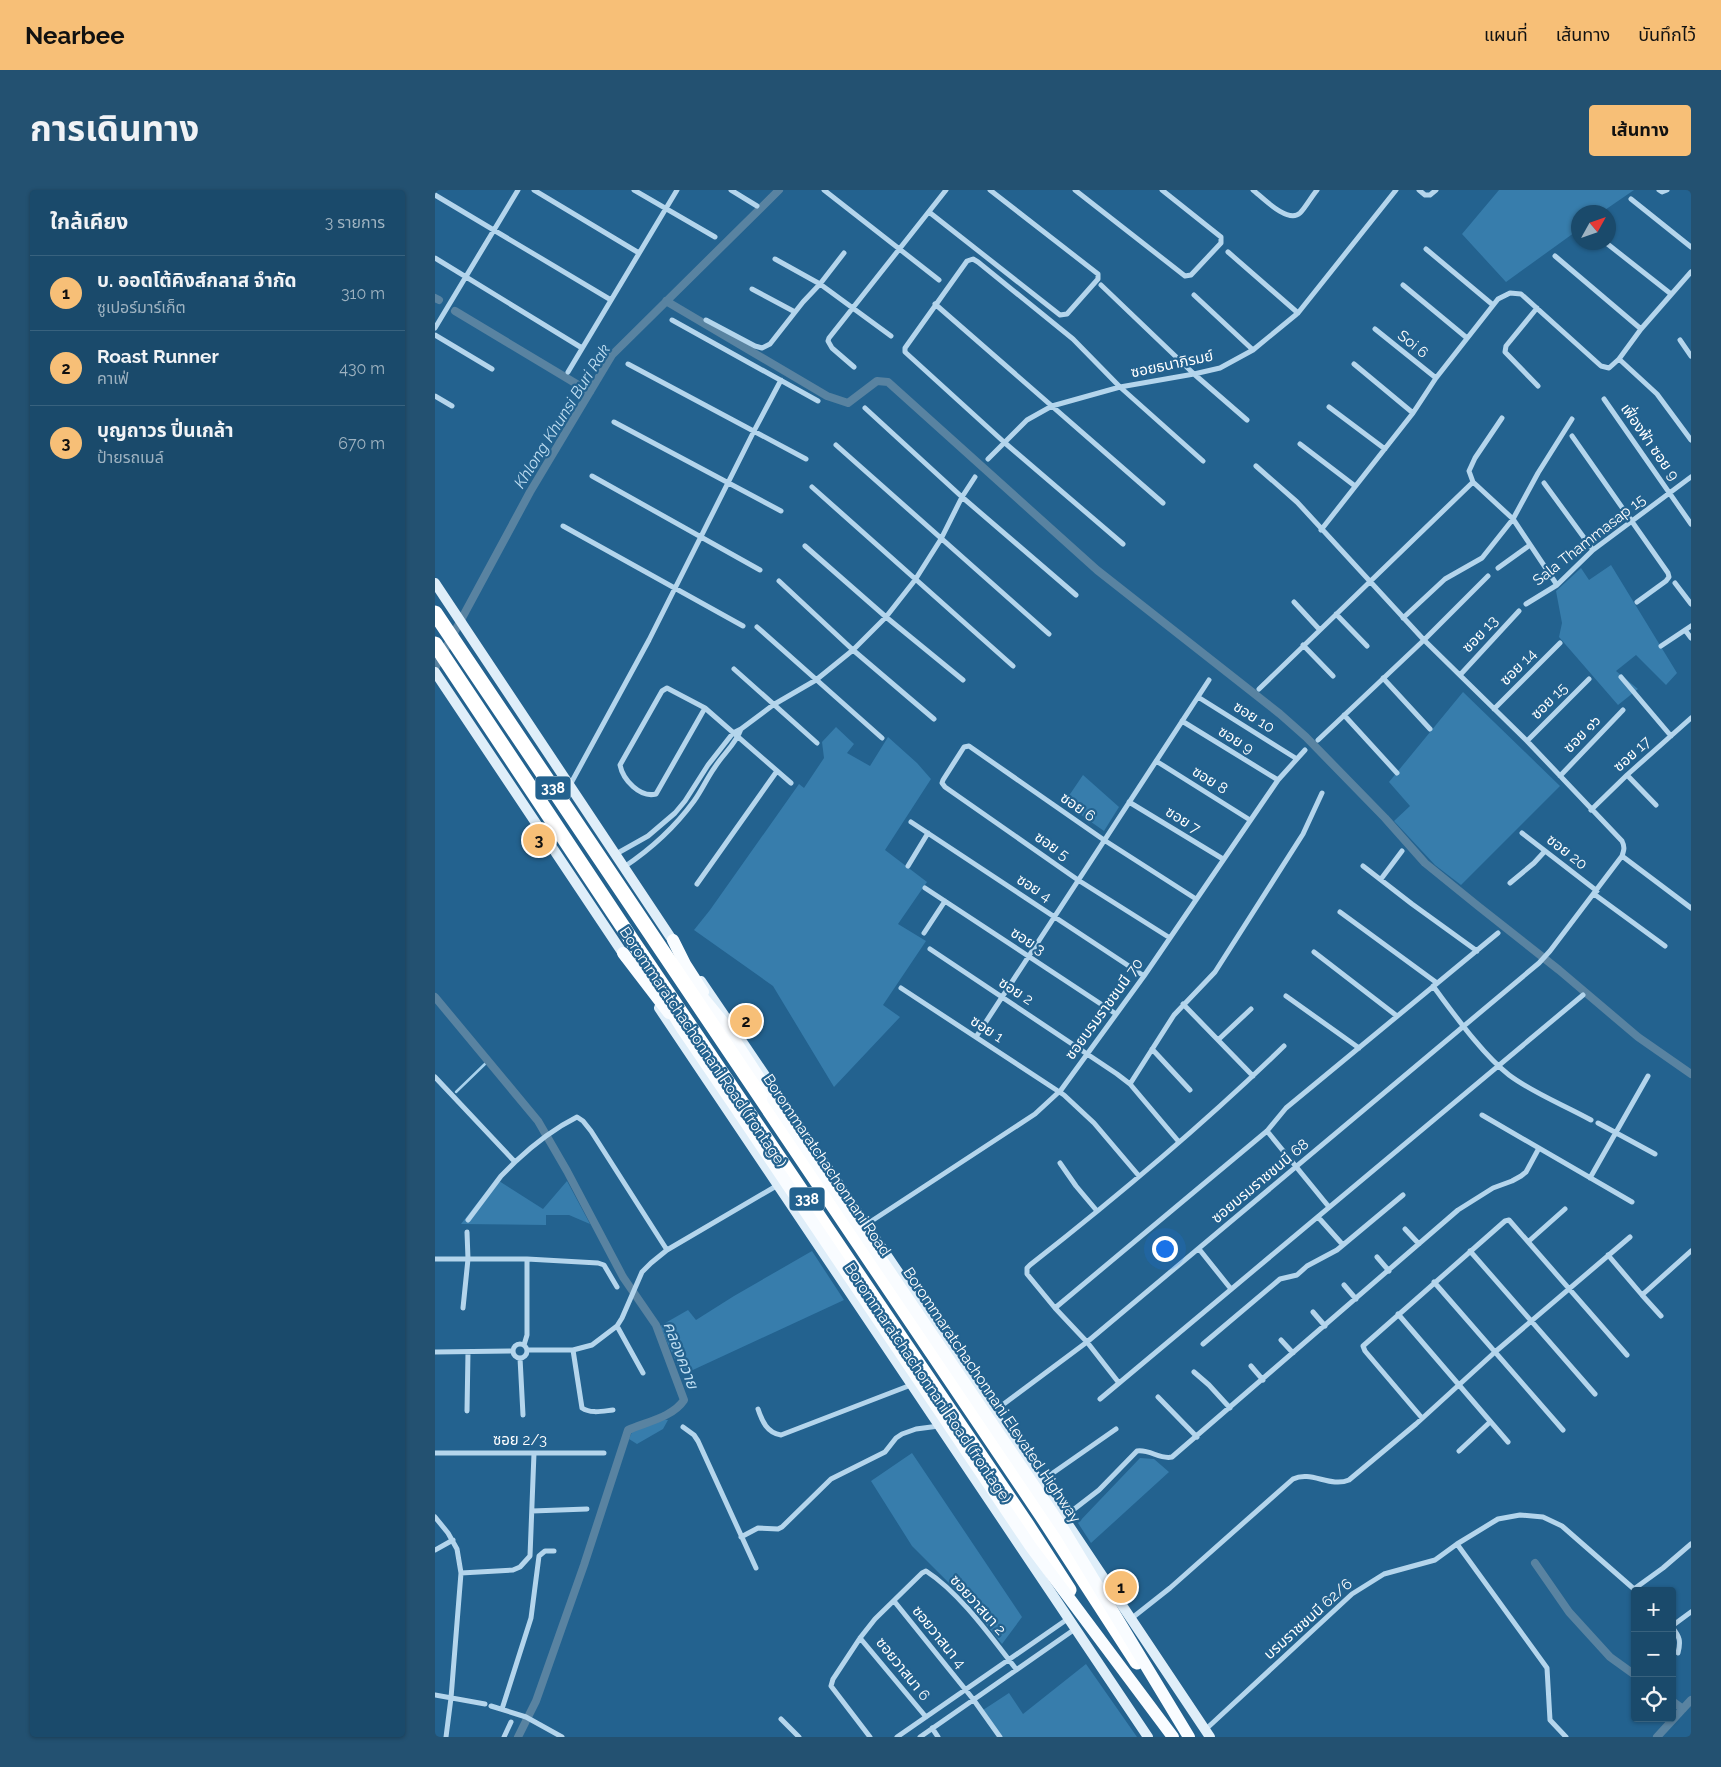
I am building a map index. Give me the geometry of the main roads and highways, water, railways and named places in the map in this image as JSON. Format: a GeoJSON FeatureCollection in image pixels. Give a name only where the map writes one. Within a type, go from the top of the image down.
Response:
{"type":"FeatureCollection","features":[{"type":"Feature","properties":{"kind":"highway","name":"Borommaratchachonnani Road"},"geometry":{"type":"LineString","coordinates":[[435,613],[1039,1512],[1135,1660],[1189,1737]]}},
{"type":"Feature","properties":{"kind":"highway","name":"338"},"geometry":{"type":"LineString","coordinates":[[436,645],[633,942],[1027,1525],[1166,1737]]}},
{"type":"Feature","properties":{"kind":"main road","name":"338"},"geometry":{"type":"LineString","coordinates":[[435,583],[615,854],[867,1224],[1208,1733]]}},
{"type":"Feature","properties":{"kind":"main road","name":"Borommaratchachonnani Road (frontage)"},"geometry":{"type":"LineString","coordinates":[[437,675],[1148,1737]]}},
{"type":"Feature","properties":{"kind":"main road","name":"Borommaratchachonnani Elevated Highway"},"geometry":{"type":"LineString","coordinates":[[651,935],[722,1021],[1065,1532],[1189,1737]]}},
{"type":"Feature","properties":{"kind":"main road"},"geometry":{"type":"LineString","coordinates":[[673,940],[685,964],[722,1021]]}},
{"type":"Feature","properties":{"kind":"main road","name":"338"},"geometry":{"type":"LineString","coordinates":[[633,942],[648,972],[683,1030],[1031,1547],[1173,1737]]}},
{"type":"Feature","properties":{"kind":"main road"},"geometry":{"type":"LineString","coordinates":[[623,953],[683,1030]]}},
{"type":"Feature","properties":{"kind":"waterway","name":"Khlong Khunsi Buri Rak"},"geometry":{"type":"LineString","coordinates":[[435,668],[530,492],[612,355],[779,190]]}},
{"type":"Feature","properties":{"kind":"waterway"},"geometry":{"type":"LineString","coordinates":[[435,298],[439,300]]}},
{"type":"Feature","properties":{"kind":"waterway"},"geometry":{"type":"LineString","coordinates":[[666,301],[827,396],[848,403],[877,381],[888,382],[1097,570],[1280,714],[1306,737],[1385,818],[1425,863],[1559,970],[1638,1037],[1691,1074]]}},
{"type":"Feature","properties":{"kind":"waterway"},"geometry":{"type":"LineString","coordinates":[[455,311],[590,392]]}},
{"type":"Feature","properties":{"kind":"waterway","name":"คลองควาย"},"geometry":{"type":"LineString","coordinates":[[435,997],[538,1121],[567,1171],[623,1277],[656,1325],[684,1400],[666,1415],[628,1430],[584,1565],[536,1701],[518,1737]]}},
{"type":"Feature","properties":{"kind":"waterway"},"geometry":{"type":"LineString","coordinates":[[456,1092],[488,1061]]}},
{"type":"Feature","properties":{"kind":"waterway"},"geometry":{"type":"LineString","coordinates":[[1535,1563],[1569,1612],[1610,1657],[1631,1672]]}},
{"type":"Feature","properties":{"kind":"waterway","name":"คลองควาย"},"geometry":{"type":"LineString","coordinates":[[1657,1737],[1691,1700]]}},
{"type":"Feature","properties":{"kind":"waterway"},"geometry":{"type":"LineString","coordinates":[[1676,1704],[1683,1709]]}},
{"type":"Feature","properties":{"kind":"place","name":"บุญถาวร ปิ่นเกล้า"},"geometry":{"type":"Point","coordinates":[539,840]}},
{"type":"Feature","properties":{"kind":"place","name":"Roast Runner"},"geometry":{"type":"Point","coordinates":[746,1021]}},
{"type":"Feature","properties":{"kind":"place","name":"บ. ออตโต้คิงส์กลาส จำกัด"},"geometry":{"type":"Point","coordinates":[1121,1587]}}]}
